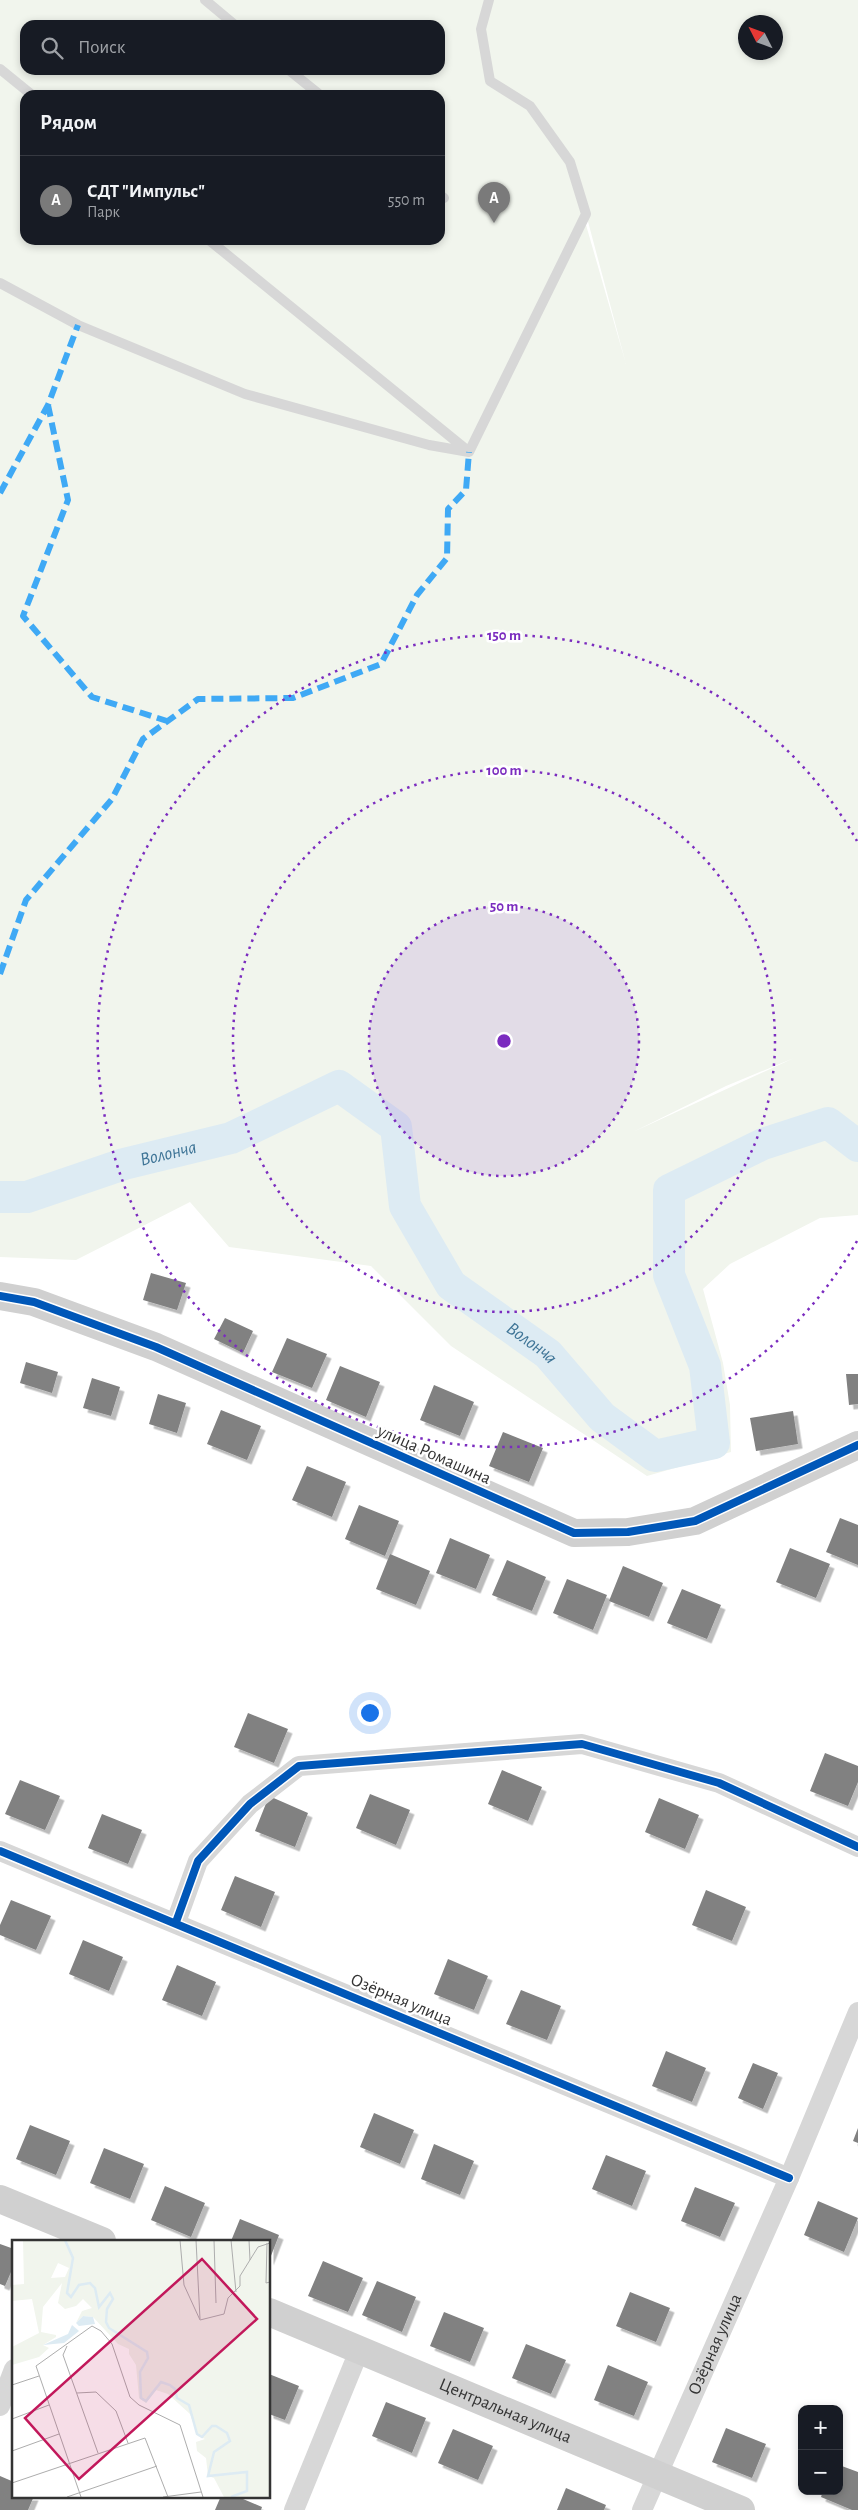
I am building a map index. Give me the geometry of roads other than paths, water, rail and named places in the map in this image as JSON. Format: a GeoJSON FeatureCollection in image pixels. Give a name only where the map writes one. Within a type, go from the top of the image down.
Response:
{"type":"FeatureCollection","features":[{"type":"Feature","properties":{"kind":"street","name":"улица Ромашина"},"geometry":{"type":"LineString","coordinates":[[0,1296],[34,1302],[156,1347],[574,1533],[628,1532],[695,1521],[858,1445]]}},
{"type":"Feature","properties":{"kind":"street"},"geometry":{"type":"LineString","coordinates":[[176,1922],[198,1861],[250,1804],[299,1766],[582,1744],[719,1783],[858,1847]]}},
{"type":"Feature","properties":{"kind":"street","name":"Озёрная улица"},"geometry":{"type":"LineString","coordinates":[[0,1851],[176,1922],[789,2178]]}},
{"type":"Feature","properties":{"kind":"street","name":"Озёрная улица"},"geometry":{"type":"LineString","coordinates":[[642,2510],[656,2474],[789,2178],[858,2012]]}},
{"type":"Feature","properties":{"kind":"street"},"geometry":{"type":"LineString","coordinates":[[0,2199],[64,2234],[97,2240]]}},
{"type":"Feature","properties":{"kind":"street","name":"Центральная улица"},"geometry":{"type":"LineString","coordinates":[[270,2312],[741,2510]]}},
{"type":"Feature","properties":{"kind":"street"},"geometry":{"type":"LineString","coordinates":[[294,2510],[359,2351]]}},
{"type":"Feature","properties":{"kind":"street"},"geometry":{"type":"LineString","coordinates":[[0,2406],[12,2374]]}},
{"type":"Feature","properties":{"kind":"lane"},"geometry":{"type":"LineString","coordinates":[[205,0],[229,20]]}},
{"type":"Feature","properties":{"kind":"lane"},"geometry":{"type":"LineString","coordinates":[[469,452],[586,214],[570,162],[530,106],[490,81],[481,30],[489,0]]}},
{"type":"Feature","properties":{"kind":"lane"},"geometry":{"type":"LineString","coordinates":[[0,69],[26,90]]}},
{"type":"Feature","properties":{"kind":"lane"},"geometry":{"type":"LineString","coordinates":[[295,75],[314,90]]}},
{"type":"Feature","properties":{"kind":"lane"},"geometry":{"type":"LineString","coordinates":[[216,245],[469,452]]}},
{"type":"Feature","properties":{"kind":"lane"},"geometry":{"type":"LineString","coordinates":[[0,283],[78,325],[245,394],[429,445],[469,452]]}},
{"type":"Feature","properties":{"kind":"waterway","name":"Волонча"},"geometry":{"type":"LineString","coordinates":[[0,1197],[27,1197],[124,1164],[231,1138],[339,1086],[396,1127],[405,1206],[451,1285],[548,1354],[602,1417],[655,1456],[714,1443],[705,1366],[669,1275],[669,1190],[763,1144],[828,1123],[858,1146]]}},
{"type":"Feature","properties":{"kind":"place","name":"СДТ \"Импульс\""},"geometry":{"type":"Point","coordinates":[494,223]}}]}
